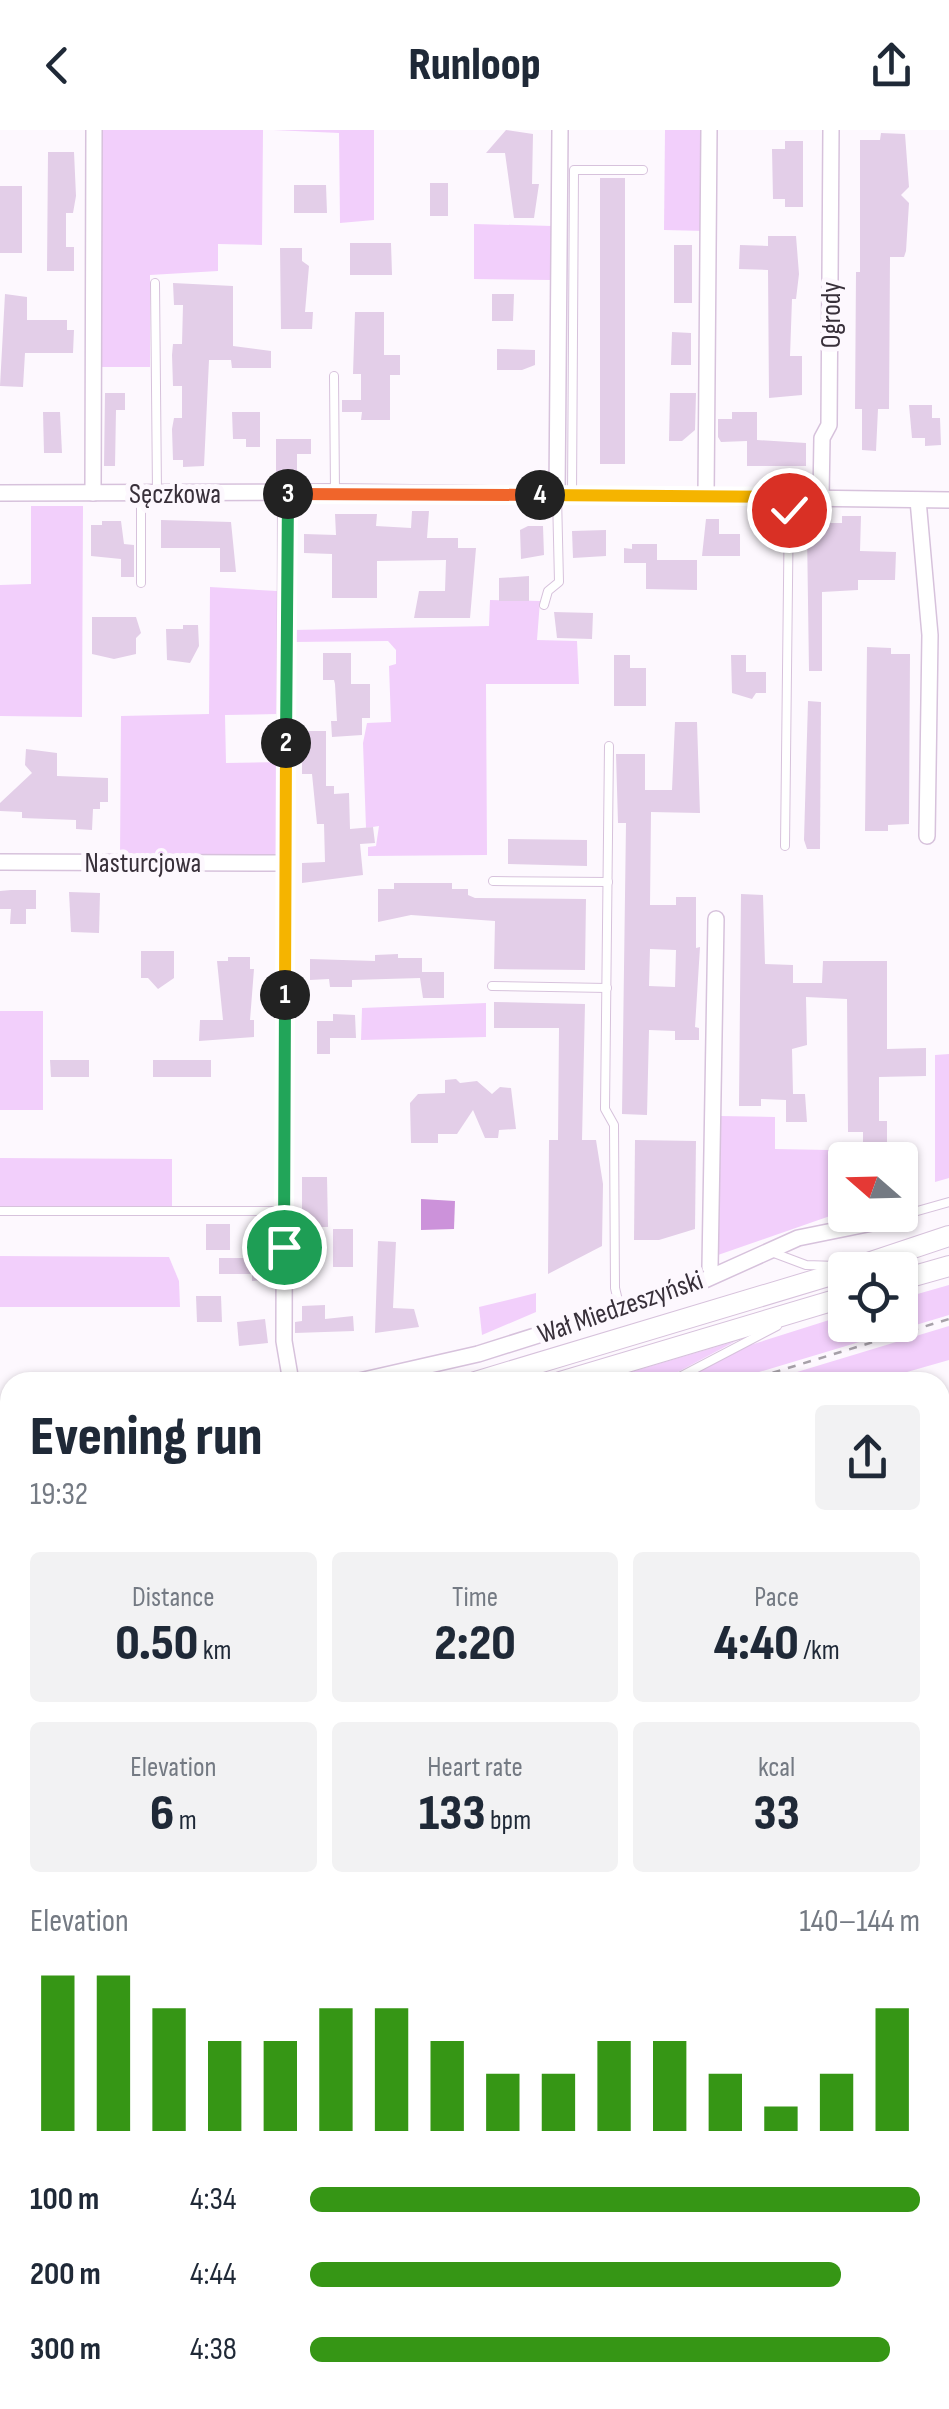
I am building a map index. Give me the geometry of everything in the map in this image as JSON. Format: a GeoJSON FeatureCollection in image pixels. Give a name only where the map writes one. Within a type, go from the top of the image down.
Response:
{"type":"FeatureCollection","features":[{"type":"Feature","properties":{"kind":"main road","name":"Wał Miedzeszyński"},"geometry":{"type":"LineString","coordinates":[[901,1252],[949,1236]]}},
{"type":"Feature","properties":{"kind":"main road"},"geometry":{"type":"LineString","coordinates":[[918,1275],[949,1266]]}},
{"type":"Feature","properties":{"kind":"main road","name":"Wał Miedzeszyński"},"geometry":{"type":"LineString","coordinates":[[508,1372],[828,1276]]}},
{"type":"Feature","properties":{"kind":"main road","name":"Wał Miedzeszyński"},"geometry":{"type":"LineString","coordinates":[[593,1372],[828,1302]]}},
{"type":"Feature","properties":{"kind":"street"},"geometry":{"type":"LineString","coordinates":[[93,492],[94,130]]}},
{"type":"Feature","properties":{"kind":"street"},"geometry":{"type":"LineString","coordinates":[[560,130],[565,496]]}},
{"type":"Feature","properties":{"kind":"street"},"geometry":{"type":"LineString","coordinates":[[706,495],[709,130]]}},
{"type":"Feature","properties":{"kind":"street","name":"Ogrody"},"geometry":{"type":"LineString","coordinates":[[821,497],[822,438],[829,425],[831,130]]}},
{"type":"Feature","properties":{"kind":"street","name":"Sęczkowa"},"geometry":{"type":"LineString","coordinates":[[0,493],[334,492],[949,500]]}},
{"type":"Feature","properties":{"kind":"street"},"geometry":{"type":"LineString","coordinates":[[286,494],[284,1341],[289,1372]]}},
{"type":"Feature","properties":{"kind":"street"},"geometry":{"type":"LineString","coordinates":[[918,500],[930,635],[927,836]]}},
{"type":"Feature","properties":{"kind":"street","name":"Nasturcjowa"},"geometry":{"type":"LineString","coordinates":[[0,862],[286,863]]}},
{"type":"Feature","properties":{"kind":"street"},"geometry":{"type":"LineString","coordinates":[[710,1267],[716,919]]}},
{"type":"Feature","properties":{"kind":"street","name":"Wał Miedzeszyński"},"geometry":{"type":"LineString","coordinates":[[404,1372],[448,1363],[687,1288],[766,1250],[828,1230]]}},
{"type":"Feature","properties":{"kind":"lane"},"geometry":{"type":"LineString","coordinates":[[544,605],[548,592],[559,582],[565,496],[574,170],[642,170]]}},
{"type":"Feature","properties":{"kind":"lane"},"geometry":{"type":"LineString","coordinates":[[141,583],[149,493],[155,283]]}},
{"type":"Feature","properties":{"kind":"lane"},"geometry":{"type":"LineString","coordinates":[[334,376],[334,492]]}},
{"type":"Feature","properties":{"kind":"lane"},"geometry":{"type":"LineString","coordinates":[[786,846],[789,497]]}},
{"type":"Feature","properties":{"kind":"lane"},"geometry":{"type":"LineString","coordinates":[[609,746],[605,1109],[614,1126],[614,1288],[620,1308]]}},
{"type":"Feature","properties":{"kind":"lane"},"geometry":{"type":"LineString","coordinates":[[492,881],[608,882]]}},
{"type":"Feature","properties":{"kind":"lane"},"geometry":{"type":"LineString","coordinates":[[492,986],[607,988]]}},
{"type":"Feature","properties":{"kind":"lane"},"geometry":{"type":"LineString","coordinates":[[918,1211],[949,1202]]}},
{"type":"Feature","properties":{"kind":"lane"},"geometry":{"type":"LineString","coordinates":[[0,1211],[284,1211]]}},
{"type":"Feature","properties":{"kind":"lane"},"geometry":{"type":"LineString","coordinates":[[766,1250],[806,1264],[828,1266]]}},
{"type":"Feature","properties":{"kind":"lane"},"geometry":{"type":"LineString","coordinates":[[689,1372],[821,1304]]}},
{"type":"Feature","properties":{"kind":"path"},"geometry":{"type":"LineString","coordinates":[[775,1372],[949,1319]]}},
{"type":"Feature","properties":{"kind":"shaded area"},"geometry":{"type":"Polygon","coordinates":[[[100,130],[263,130],[262,245],[218,244],[218,271],[150,275],[150,367],[99,367],[100,130]]]}},
{"type":"Feature","properties":{"kind":"shaded area"},"geometry":{"type":"Polygon","coordinates":[[[273,130],[374,130],[374,220],[340,223],[339,133],[273,130]]]}},
{"type":"Feature","properties":{"kind":"shaded area"},"geometry":{"type":"Polygon","coordinates":[[[665,130],[704,130],[705,231],[664,230],[665,130]]]}},
{"type":"Feature","properties":{"kind":"shaded area"},"geometry":{"type":"Polygon","coordinates":[[[474,224],[552,226],[552,280],[474,279],[474,224]]]}},
{"type":"Feature","properties":{"kind":"shaded area"},"geometry":{"type":"Polygon","coordinates":[[[31,506],[83,506],[82,717],[0,716],[0,585],[31,584],[31,506]]]}},
{"type":"Feature","properties":{"kind":"shaded area"},"geometry":{"type":"Polygon","coordinates":[[[210,587],[277,591],[278,714],[225,715],[226,763],[280,762],[279,858],[120,857],[121,716],[209,714],[210,587]]]}},
{"type":"Feature","properties":{"kind":"shaded area"},"geometry":{"type":"Polygon","coordinates":[[[490,600],[540,601],[537,640],[577,641],[579,684],[486,684],[487,855],[368,856],[368,847],[376,846],[379,826],[366,828],[363,743],[367,723],[391,722],[389,666],[396,664],[396,650],[388,641],[293,642],[293,630],[489,626],[490,600]]]}},
{"type":"Feature","properties":{"kind":"shaded area"},"geometry":{"type":"Polygon","coordinates":[[[486,1003],[486,1037],[361,1040],[362,1008],[486,1003]]]}},
{"type":"Feature","properties":{"kind":"shaded area"},"geometry":{"type":"Polygon","coordinates":[[[0,1011],[43,1011],[43,1110],[0,1110],[0,1011]]]}},
{"type":"Feature","properties":{"kind":"shaded area"},"geometry":{"type":"Polygon","coordinates":[[[949,1054],[949,1178],[935,1182],[935,1055],[949,1054]]]}},
{"type":"Feature","properties":{"kind":"shaded area"},"geometry":{"type":"Polygon","coordinates":[[[720,1116],[775,1117],[775,1149],[828,1150],[828,1217],[718,1255],[720,1116]]]}},
{"type":"Feature","properties":{"kind":"shaded area"},"geometry":{"type":"Polygon","coordinates":[[[0,1158],[172,1159],[172,1207],[0,1207],[0,1158]]]}},
{"type":"Feature","properties":{"kind":"shaded area"},"geometry":{"type":"Polygon","coordinates":[[[421,1199],[455,1201],[454,1229],[421,1230],[421,1199]]]}},
{"type":"Feature","properties":{"kind":"shaded area"},"geometry":{"type":"Polygon","coordinates":[[[0,1256],[169,1257],[179,1281],[180,1307],[0,1307],[0,1256]]]}},
{"type":"Feature","properties":{"kind":"shaded area"},"geometry":{"type":"Polygon","coordinates":[[[949,1285],[949,1315],[918,1324],[918,1294],[949,1285]]]}},
{"type":"Feature","properties":{"kind":"shaded area"},"geometry":{"type":"Polygon","coordinates":[[[536,1293],[536,1312],[482,1335],[479,1307],[536,1293]]]}},
{"type":"Feature","properties":{"kind":"shaded area"},"geometry":{"type":"Polygon","coordinates":[[[828,1320],[828,1342],[859,1342],[759,1372],[698,1372],[744,1347],[828,1320]]]}},
{"type":"Feature","properties":{"kind":"shaded area"},"geometry":{"type":"Polygon","coordinates":[[[949,1326],[949,1360],[907,1372],[797,1372],[896,1342],[918,1342],[918,1335],[949,1326]]]}},
{"type":"Feature","properties":{"kind":"shaded area"},"geometry":{"type":"Polygon","coordinates":[[[736,1341],[678,1372],[631,1372],[736,1341]]]}},
{"type":"Feature","properties":{"kind":"building"},"geometry":{"type":"Polygon","coordinates":[[[506,130],[533,134],[532,184],[539,184],[534,218],[514,218],[505,153],[486,153],[506,130]]]}},
{"type":"Feature","properties":{"kind":"building"},"geometry":{"type":"Polygon","coordinates":[[[881,133],[905,134],[909,187],[901,195],[909,203],[904,257],[890,257],[889,409],[878,409],[876,451],[862,450],[862,409],[855,409],[856,272],[860,272],[860,140],[880,140],[881,133]]]}},
{"type":"Feature","properties":{"kind":"building"},"geometry":{"type":"Polygon","coordinates":[[[785,141],[803,141],[803,207],[785,207],[785,199],[773,199],[772,149],[785,149],[785,141]]]}},
{"type":"Feature","properties":{"kind":"building"},"geometry":{"type":"Polygon","coordinates":[[[48,152],[74,152],[76,196],[73,213],[66,213],[66,247],[74,247],[74,271],[47,271],[48,152]]]}},
{"type":"Feature","properties":{"kind":"building"},"geometry":{"type":"Polygon","coordinates":[[[600,178],[625,178],[625,464],[600,464],[600,178]]]}},
{"type":"Feature","properties":{"kind":"building"},"geometry":{"type":"Polygon","coordinates":[[[430,183],[448,183],[448,216],[430,216],[430,183]]]}},
{"type":"Feature","properties":{"kind":"building"},"geometry":{"type":"Polygon","coordinates":[[[294,185],[326,185],[327,213],[294,213],[294,185]]]}},
{"type":"Feature","properties":{"kind":"building"},"geometry":{"type":"Polygon","coordinates":[[[0,186],[22,186],[22,253],[0,253],[0,186]]]}},
{"type":"Feature","properties":{"kind":"building"},"geometry":{"type":"Polygon","coordinates":[[[768,236],[796,236],[799,274],[796,299],[792,299],[790,356],[802,356],[802,395],[769,398],[768,270],[739,269],[740,245],[768,246],[768,236]]]}},
{"type":"Feature","properties":{"kind":"building"},"geometry":{"type":"Polygon","coordinates":[[[350,243],[391,243],[392,275],[350,275],[350,243]]]}},
{"type":"Feature","properties":{"kind":"building"},"geometry":{"type":"Polygon","coordinates":[[[674,245],[692,245],[692,303],[674,303],[674,245]]]}},
{"type":"Feature","properties":{"kind":"building"},"geometry":{"type":"Polygon","coordinates":[[[280,248],[302,248],[302,261],[309,266],[305,312],[313,312],[312,329],[281,329],[280,248]]]}},
{"type":"Feature","properties":{"kind":"building"},"geometry":{"type":"Polygon","coordinates":[[[173,283],[233,286],[233,346],[271,351],[271,368],[232,368],[231,360],[209,360],[204,466],[183,467],[183,460],[173,460],[172,429],[174,418],[182,418],[182,386],[173,386],[172,355],[173,344],[182,344],[183,305],[174,305],[173,283]]]}},
{"type":"Feature","properties":{"kind":"building"},"geometry":{"type":"Polygon","coordinates":[[[5,294],[27,297],[27,320],[67,320],[67,330],[74,330],[73,353],[25,353],[23,387],[0,386],[5,294]]]}},
{"type":"Feature","properties":{"kind":"building"},"geometry":{"type":"Polygon","coordinates":[[[492,294],[514,294],[513,321],[492,321],[492,294]]]}},
{"type":"Feature","properties":{"kind":"building"},"geometry":{"type":"Polygon","coordinates":[[[355,312],[384,312],[384,355],[400,355],[400,375],[390,375],[390,420],[361,420],[362,412],[342,412],[342,400],[361,400],[361,374],[353,374],[355,312]]]}},
{"type":"Feature","properties":{"kind":"building"},"geometry":{"type":"Polygon","coordinates":[[[672,332],[691,333],[691,365],[671,365],[672,332]]]}},
{"type":"Feature","properties":{"kind":"building"},"geometry":{"type":"Polygon","coordinates":[[[497,349],[535,350],[535,365],[522,370],[497,370],[497,349]]]}},
{"type":"Feature","properties":{"kind":"building"},"geometry":{"type":"Polygon","coordinates":[[[105,393],[125,393],[125,410],[116,410],[115,466],[104,466],[105,393]]]}},
{"type":"Feature","properties":{"kind":"building"},"geometry":{"type":"Polygon","coordinates":[[[670,393],[696,393],[695,430],[682,441],[669,441],[670,393]]]}},
{"type":"Feature","properties":{"kind":"building"},"geometry":{"type":"Polygon","coordinates":[[[909,405],[932,405],[932,418],[940,418],[941,445],[925,446],[925,438],[912,438],[909,405]]]}},
{"type":"Feature","properties":{"kind":"building"},"geometry":{"type":"Polygon","coordinates":[[[43,412],[60,412],[62,453],[44,453],[43,412]]]}},
{"type":"Feature","properties":{"kind":"building"},"geometry":{"type":"Polygon","coordinates":[[[232,412],[260,412],[260,447],[246,447],[246,439],[233,439],[232,412]]]}},
{"type":"Feature","properties":{"kind":"building"},"geometry":{"type":"Polygon","coordinates":[[[732,412],[757,412],[757,440],[806,443],[806,466],[747,466],[747,441],[721,442],[718,437],[718,419],[732,419],[732,412]]]}},
{"type":"Feature","properties":{"kind":"building"},"geometry":{"type":"Polygon","coordinates":[[[276,439],[311,439],[311,454],[297,454],[297,476],[276,476],[276,439]]]}},
{"type":"Feature","properties":{"kind":"building"},"geometry":{"type":"Polygon","coordinates":[[[412,511],[429,511],[427,538],[458,538],[458,548],[476,548],[470,618],[414,618],[419,591],[445,591],[446,560],[377,561],[377,598],[332,598],[332,554],[304,553],[304,534],[336,535],[335,514],[377,514],[376,526],[411,528],[412,511]]]}},
{"type":"Feature","properties":{"kind":"building"},"geometry":{"type":"Polygon","coordinates":[[[842,516],[861,516],[860,551],[896,552],[895,580],[858,580],[858,590],[822,592],[822,671],[809,671],[807,532],[810,523],[842,523],[842,516]]]}},
{"type":"Feature","properties":{"kind":"building"},"geometry":{"type":"Polygon","coordinates":[[[706,519],[719,519],[719,534],[740,534],[740,556],[702,556],[706,519]]]}},
{"type":"Feature","properties":{"kind":"building"},"geometry":{"type":"Polygon","coordinates":[[[161,520],[231,522],[236,572],[220,572],[220,548],[161,548],[161,520]]]}},
{"type":"Feature","properties":{"kind":"building"},"geometry":{"type":"Polygon","coordinates":[[[102,521],[121,521],[124,544],[134,545],[134,577],[121,577],[121,559],[91,556],[91,525],[102,525],[102,521]]]}},
{"type":"Feature","properties":{"kind":"building"},"geometry":{"type":"Polygon","coordinates":[[[543,526],[544,555],[521,559],[520,530],[543,526]]]}},
{"type":"Feature","properties":{"kind":"building"},"geometry":{"type":"Polygon","coordinates":[[[606,530],[606,556],[573,558],[572,531],[606,530]]]}},
{"type":"Feature","properties":{"kind":"building"},"geometry":{"type":"Polygon","coordinates":[[[632,544],[657,544],[657,560],[697,560],[697,590],[646,589],[646,563],[624,563],[624,548],[632,549],[632,544]]]}},
{"type":"Feature","properties":{"kind":"building"},"geometry":{"type":"Polygon","coordinates":[[[529,576],[529,601],[499,601],[499,578],[529,576]]]}},
{"type":"Feature","properties":{"kind":"building"},"geometry":{"type":"Polygon","coordinates":[[[554,612],[593,613],[592,639],[557,638],[554,612]]]}},
{"type":"Feature","properties":{"kind":"building"},"geometry":{"type":"Polygon","coordinates":[[[92,617],[136,617],[141,633],[136,638],[136,654],[114,659],[92,654],[92,617]]]}},
{"type":"Feature","properties":{"kind":"building"},"geometry":{"type":"Polygon","coordinates":[[[183,625],[198,625],[199,646],[190,663],[167,660],[166,629],[183,629],[183,625]]]}},
{"type":"Feature","properties":{"kind":"building"},"geometry":{"type":"Polygon","coordinates":[[[867,647],[891,648],[891,654],[910,654],[909,824],[888,825],[888,831],[865,831],[867,647]]]}},
{"type":"Feature","properties":{"kind":"building"},"geometry":{"type":"Polygon","coordinates":[[[323,653],[351,653],[351,684],[370,684],[370,718],[362,718],[362,735],[332,737],[331,721],[337,721],[335,684],[334,680],[323,680],[323,653]]]}},
{"type":"Feature","properties":{"kind":"building"},"geometry":{"type":"Polygon","coordinates":[[[614,655],[630,655],[630,668],[646,668],[646,706],[614,706],[614,655]]]}},
{"type":"Feature","properties":{"kind":"building"},"geometry":{"type":"Polygon","coordinates":[[[731,655],[746,655],[746,672],[766,672],[766,693],[756,693],[752,699],[732,693],[731,655]]]}},
{"type":"Feature","properties":{"kind":"building"},"geometry":{"type":"Polygon","coordinates":[[[808,701],[821,702],[820,849],[807,849],[804,840],[808,701]]]}},
{"type":"Feature","properties":{"kind":"building"},"geometry":{"type":"Polygon","coordinates":[[[675,722],[697,722],[700,813],[651,812],[650,905],[676,905],[676,897],[696,897],[696,948],[700,947],[695,1027],[699,1028],[699,1040],[675,1040],[675,1031],[649,1030],[647,1115],[622,1114],[626,823],[618,823],[616,754],[645,754],[645,790],[672,790],[675,722]],[[650,949],[649,986],[675,987],[676,950],[650,949]]]}},
{"type":"Feature","properties":{"kind":"building"},"geometry":{"type":"Polygon","coordinates":[[[302,731],[326,731],[326,786],[334,786],[334,794],[349,793],[350,829],[373,827],[375,843],[360,844],[363,875],[302,883],[302,863],[325,862],[324,824],[317,824],[312,774],[302,774],[302,731]]]}},
{"type":"Feature","properties":{"kind":"building"},"geometry":{"type":"Polygon","coordinates":[[[26,749],[57,753],[57,776],[108,778],[108,802],[100,802],[100,809],[93,809],[92,830],[76,829],[76,820],[22,818],[22,812],[0,811],[0,803],[32,773],[25,765],[26,749]]]}},
{"type":"Feature","properties":{"kind":"building"},"geometry":{"type":"Polygon","coordinates":[[[508,839],[587,840],[587,866],[508,864],[508,839]]]}},
{"type":"Feature","properties":{"kind":"building"},"geometry":{"type":"Polygon","coordinates":[[[394,883],[452,883],[452,889],[468,889],[468,895],[475,898],[586,899],[585,970],[494,969],[495,921],[411,915],[378,922],[378,889],[394,889],[394,883]]]}},
{"type":"Feature","properties":{"kind":"building"},"geometry":{"type":"Polygon","coordinates":[[[36,890],[36,909],[26,909],[26,924],[10,924],[11,909],[0,909],[0,891],[36,890]]]}},
{"type":"Feature","properties":{"kind":"building"},"geometry":{"type":"Polygon","coordinates":[[[69,892],[100,893],[99,933],[71,932],[69,892]]]}},
{"type":"Feature","properties":{"kind":"building"},"geometry":{"type":"Polygon","coordinates":[[[741,894],[763,895],[765,964],[793,965],[793,983],[822,983],[823,961],[887,961],[887,1049],[926,1048],[926,1076],[879,1077],[879,1121],[887,1121],[887,1142],[863,1142],[863,1132],[848,1132],[847,999],[806,997],[807,1045],[792,1049],[793,1094],[805,1094],[807,1122],[786,1122],[786,1100],[761,1099],[761,1106],[739,1106],[741,894]]]}},
{"type":"Feature","properties":{"kind":"building"},"geometry":{"type":"Polygon","coordinates":[[[141,951],[174,951],[174,978],[158,989],[148,978],[141,978],[141,951]]]}},
{"type":"Feature","properties":{"kind":"building"},"geometry":{"type":"Polygon","coordinates":[[[398,954],[398,958],[422,958],[422,972],[444,972],[444,998],[423,998],[420,978],[352,980],[352,987],[330,987],[329,979],[310,980],[310,959],[375,961],[375,955],[398,954]]]}},
{"type":"Feature","properties":{"kind":"building"},"geometry":{"type":"Polygon","coordinates":[[[228,957],[250,957],[250,969],[254,969],[250,1020],[254,1020],[254,1037],[199,1041],[200,1020],[223,1020],[217,961],[228,961],[228,957]]]}},
{"type":"Feature","properties":{"kind":"building"},"geometry":{"type":"Polygon","coordinates":[[[494,1002],[585,1004],[582,1140],[596,1140],[603,1184],[602,1246],[548,1274],[549,1140],[558,1140],[559,1028],[494,1028],[494,1002]]]}},
{"type":"Feature","properties":{"kind":"building"},"geometry":{"type":"Polygon","coordinates":[[[333,1014],[355,1015],[356,1038],[330,1038],[330,1054],[317,1054],[317,1021],[333,1021],[333,1014]]]}},
{"type":"Feature","properties":{"kind":"building"},"geometry":{"type":"Polygon","coordinates":[[[50,1060],[89,1060],[89,1077],[51,1077],[50,1060]]]}},
{"type":"Feature","properties":{"kind":"building"},"geometry":{"type":"Polygon","coordinates":[[[153,1060],[211,1060],[211,1077],[153,1077],[153,1060]]]}},
{"type":"Feature","properties":{"kind":"building"},"geometry":{"type":"Polygon","coordinates":[[[456,1079],[460,1083],[477,1081],[492,1094],[500,1087],[511,1088],[516,1129],[499,1130],[498,1138],[485,1138],[473,1110],[457,1134],[438,1134],[438,1143],[411,1143],[410,1103],[418,1094],[445,1093],[445,1080],[456,1079]]]}},
{"type":"Feature","properties":{"kind":"building"},"geometry":{"type":"Polygon","coordinates":[[[635,1140],[696,1141],[695,1229],[659,1240],[634,1240],[635,1140]]]}},
{"type":"Feature","properties":{"kind":"building"},"geometry":{"type":"Polygon","coordinates":[[[302,1177],[327,1177],[328,1227],[302,1227],[302,1177]]]}},
{"type":"Feature","properties":{"kind":"building"},"geometry":{"type":"Polygon","coordinates":[[[206,1224],[230,1224],[230,1250],[206,1250],[206,1224]]]}},
{"type":"Feature","properties":{"kind":"building"},"geometry":{"type":"Polygon","coordinates":[[[333,1229],[353,1229],[353,1267],[333,1267],[333,1229]]]}},
{"type":"Feature","properties":{"kind":"building"},"geometry":{"type":"Polygon","coordinates":[[[378,1241],[396,1242],[393,1308],[414,1309],[419,1327],[375,1333],[378,1241]]]}},
{"type":"Feature","properties":{"kind":"building"},"geometry":{"type":"Polygon","coordinates":[[[219,1258],[265,1258],[266,1280],[252,1281],[252,1274],[219,1274],[219,1258]]]}},
{"type":"Feature","properties":{"kind":"building"},"geometry":{"type":"Polygon","coordinates":[[[196,1296],[221,1296],[222,1322],[197,1322],[196,1296]]]}},
{"type":"Feature","properties":{"kind":"building"},"geometry":{"type":"Polygon","coordinates":[[[325,1305],[325,1319],[353,1316],[354,1331],[295,1333],[295,1322],[302,1321],[302,1306],[325,1305]]]}},
{"type":"Feature","properties":{"kind":"building"},"geometry":{"type":"Polygon","coordinates":[[[265,1319],[268,1343],[239,1346],[237,1322],[265,1319]]]}},
{"type":"Feature","properties":{"kind":"route"},"geometry":{"type":"LineString","coordinates":[[284,1247],[286,494],[774,496],[789,497],[789,510]]}}]}
